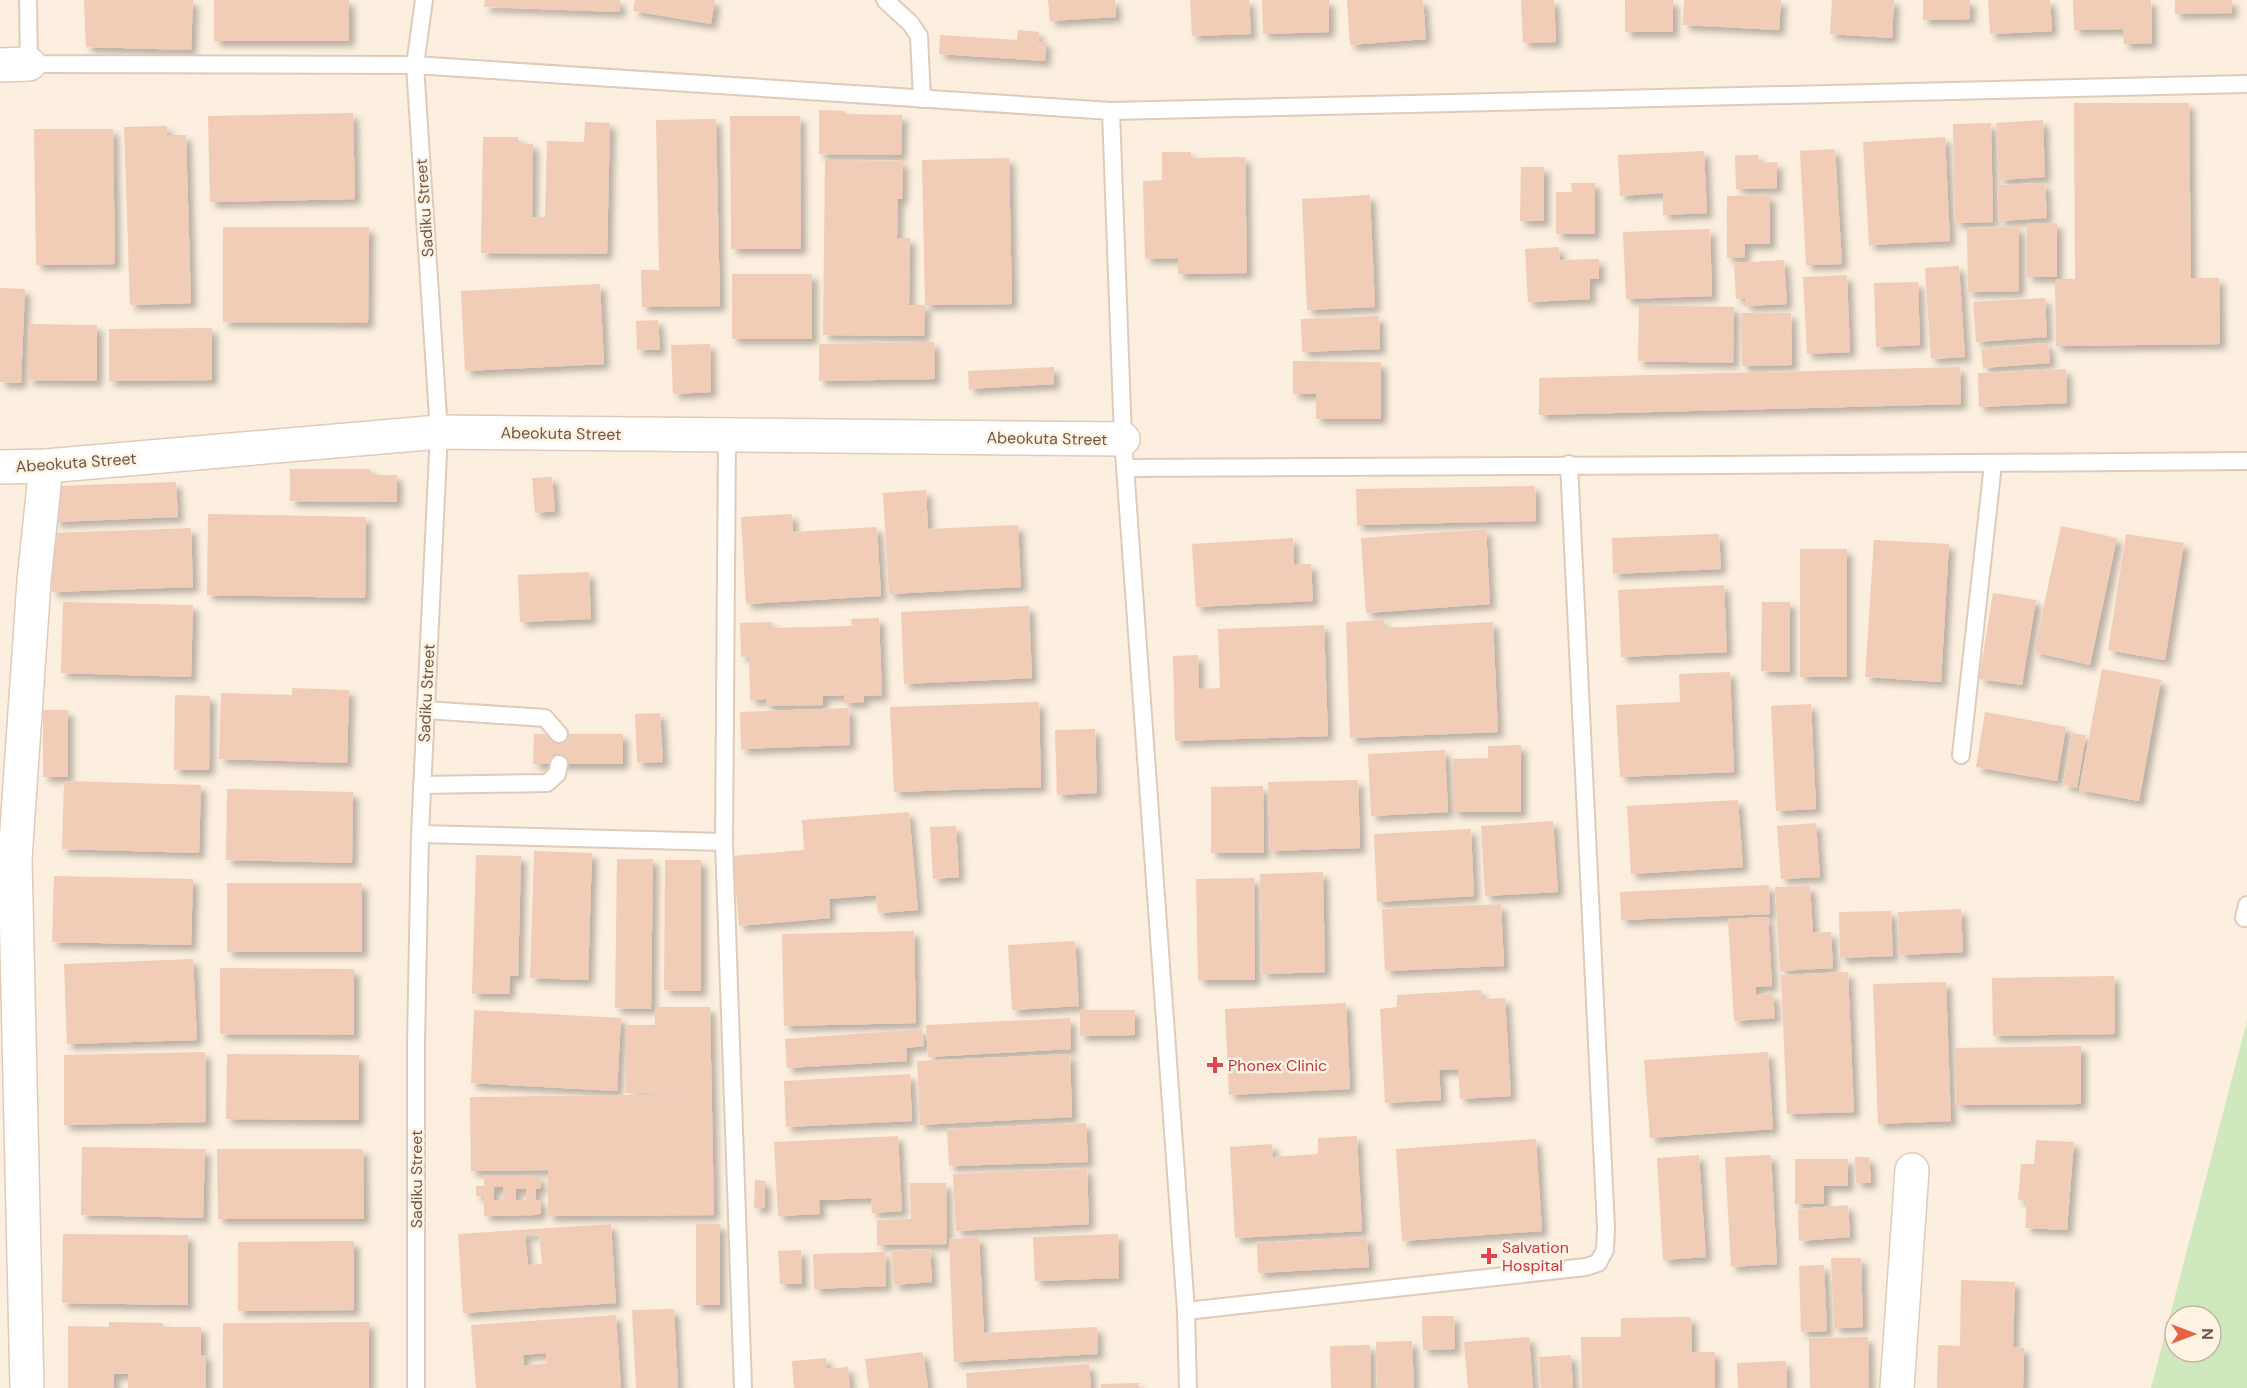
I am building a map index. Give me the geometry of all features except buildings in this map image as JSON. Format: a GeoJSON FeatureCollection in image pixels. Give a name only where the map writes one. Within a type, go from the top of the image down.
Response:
{"type":"FeatureCollection","features":[{"type":"Feature","properties":{"kind":"street","name":"Abeokuta Street"},"geometry":{"type":"LineString","coordinates":[[0,467],[46,466],[439,432],[727,435],[1124,453]]}},
{"type":"Feature","properties":{"kind":"street"},"geometry":{"type":"LineString","coordinates":[[27,1388],[15,859],[34,581],[46,466]]}},
{"type":"Feature","properties":{"kind":"street"},"geometry":{"type":"LineString","coordinates":[[1897,1388],[1912,1170]]}},
{"type":"Feature","properties":{"kind":"lane"},"geometry":{"type":"LineString","coordinates":[[28,0],[15,64],[415,66],[1111,111],[2247,84]]}},
{"type":"Feature","properties":{"kind":"lane","name":"Sadiku Street"},"geometry":{"type":"LineString","coordinates":[[416,1388],[416,1044],[420,834],[439,432],[415,66],[424,0]]}},
{"type":"Feature","properties":{"kind":"lane"},"geometry":{"type":"LineString","coordinates":[[885,0],[911,24],[919,36],[922,99]]}},
{"type":"Feature","properties":{"kind":"lane"},"geometry":{"type":"LineString","coordinates":[[1111,111],[1124,453],[1186,1311],[1188,1388]]}},
{"type":"Feature","properties":{"kind":"lane"},"geometry":{"type":"LineString","coordinates":[[727,435],[724,842],[743,1388]]}},
{"type":"Feature","properties":{"kind":"lane"},"geometry":{"type":"LineString","coordinates":[[1124,453],[1569,464],[1992,464],[2247,461]]}},
{"type":"Feature","properties":{"kind":"lane"},"geometry":{"type":"LineString","coordinates":[[1186,1311],[1586,1267],[1598,1263],[1605,1251],[1606,1228],[1569,464]]}},
{"type":"Feature","properties":{"kind":"lane"},"geometry":{"type":"LineString","coordinates":[[1960,756],[1992,464]]}},
{"type":"Feature","properties":{"kind":"lane"},"geometry":{"type":"LineString","coordinates":[[426,711],[545,718],[559,734]]}},
{"type":"Feature","properties":{"kind":"lane"},"geometry":{"type":"LineString","coordinates":[[422,785],[547,783],[557,774],[559,764]]}},
{"type":"Feature","properties":{"kind":"lane"},"geometry":{"type":"LineString","coordinates":[[420,834],[724,842]]}},
{"type":"Feature","properties":{"kind":"green space"},"geometry":{"type":"Polygon","coordinates":[[[2247,1021],[2247,1388],[2151,1388],[2163,1342],[2163,1364],[2223,1364],[2223,1304],[2173,1304],[2247,1021]]]}},
{"type":"Feature","properties":{"kind":"place","name":"Phonex Clinic"},"geometry":{"type":"Point","coordinates":[1215,1065]}},
{"type":"Feature","properties":{"kind":"place","name":"Salvation Hospital"},"geometry":{"type":"Point","coordinates":[1489,1256]}}]}
